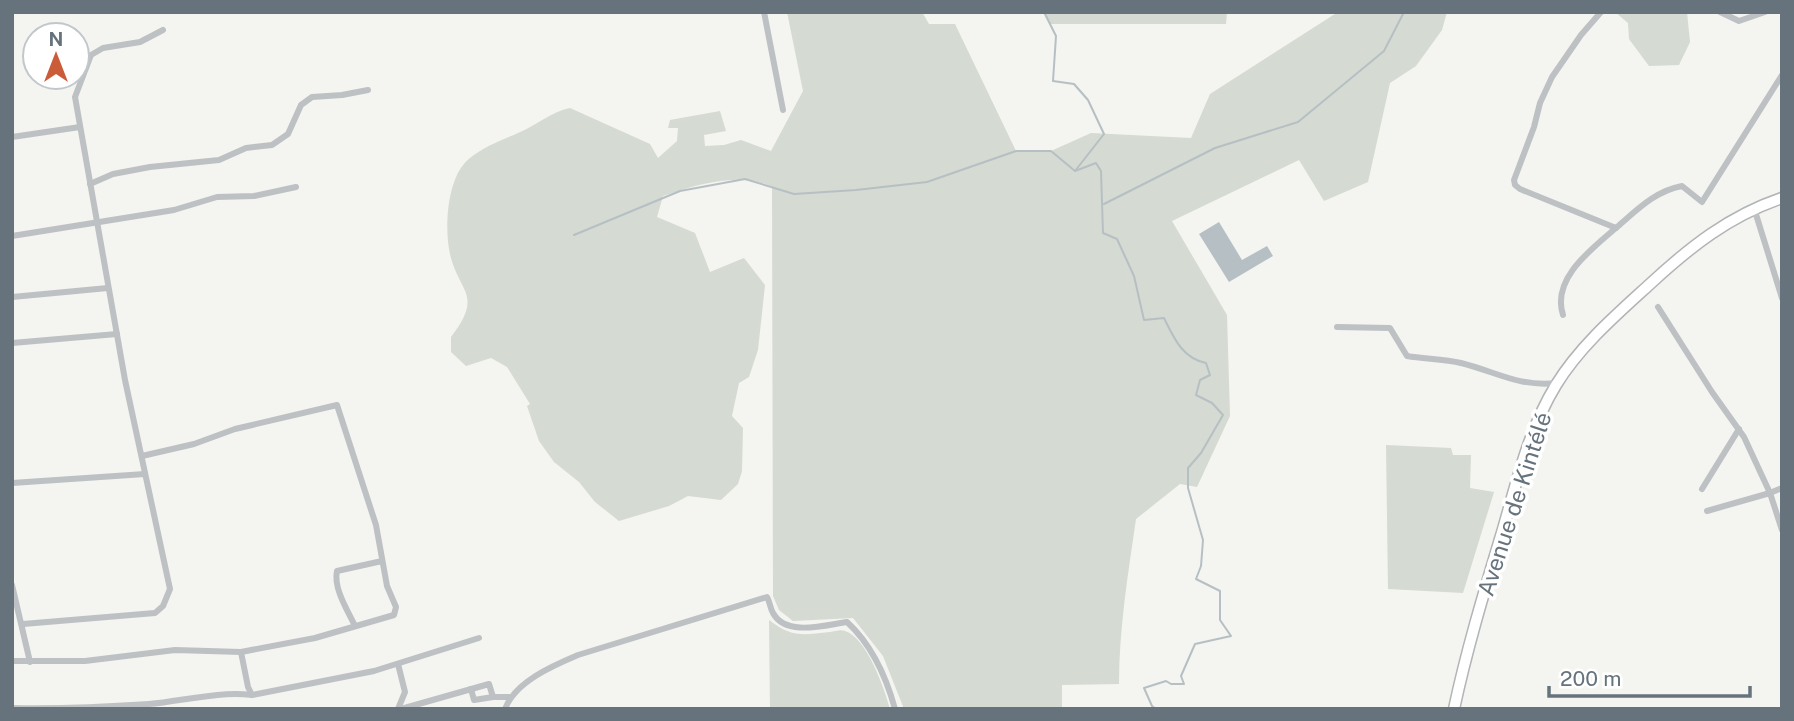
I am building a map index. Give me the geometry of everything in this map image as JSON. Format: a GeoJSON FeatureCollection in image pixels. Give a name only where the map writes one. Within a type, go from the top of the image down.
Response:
{"type":"FeatureCollection","features":[{"type":"Feature","properties":{"kind":"main road","name":"Avenue de Kintélé"},"geometry":{"type":"LineString","coordinates":[[1454,709],[1473,631],[1525,456],[1557,383],[1594,337],[1679,257],[1717,228],[1754,208],[1782,198]]}},
{"type":"Feature","properties":{"kind":"street"},"geometry":{"type":"LineString","coordinates":[[764,12],[783,110]]}},
{"type":"Feature","properties":{"kind":"street"},"geometry":{"type":"LineString","coordinates":[[1601,12],[1581,35],[1552,77],[1540,103],[1514,180],[1520,190],[1616,228]]}},
{"type":"Feature","properties":{"kind":"street"},"geometry":{"type":"LineString","coordinates":[[1720,12],[1740,21],[1765,12]]}},
{"type":"Feature","properties":{"kind":"street"},"geometry":{"type":"LineString","coordinates":[[23,624],[155,613],[163,606],[170,589],[108,288],[75,97],[91,55],[103,48],[140,42],[163,30]]}},
{"type":"Feature","properties":{"kind":"street"},"geometry":{"type":"LineString","coordinates":[[1563,316],[1561,301],[1564,288],[1584,255],[1653,197],[1682,186],[1702,202],[1782,75]]}},
{"type":"Feature","properties":{"kind":"street"},"geometry":{"type":"LineString","coordinates":[[90,184],[113,174],[219,160],[246,148],[272,145],[288,134],[301,105],[312,97],[368,90]]}},
{"type":"Feature","properties":{"kind":"street"},"geometry":{"type":"LineString","coordinates":[[12,137],[80,127]]}},
{"type":"Feature","properties":{"kind":"street"},"geometry":{"type":"LineString","coordinates":[[12,236],[174,210],[216,197],[262,195],[296,187]]}},
{"type":"Feature","properties":{"kind":"street"},"geometry":{"type":"LineString","coordinates":[[1754,208],[1782,298]]}},
{"type":"Feature","properties":{"kind":"street"},"geometry":{"type":"LineString","coordinates":[[12,297],[108,288]]}},
{"type":"Feature","properties":{"kind":"street"},"geometry":{"type":"LineString","coordinates":[[1658,307],[1752,450],[1782,530]]}},
{"type":"Feature","properties":{"kind":"street"},"geometry":{"type":"LineString","coordinates":[[1337,327],[1390,328],[1407,356],[1458,362],[1513,381],[1539,385],[1557,383]]}},
{"type":"Feature","properties":{"kind":"street"},"geometry":{"type":"LineString","coordinates":[[12,342],[117,334]]}},
{"type":"Feature","properties":{"kind":"street"},"geometry":{"type":"LineString","coordinates":[[12,661],[85,661],[175,650],[241,652],[315,638],[394,615],[396,607],[387,586],[372,510],[337,405],[235,429],[194,444],[142,456]]}},
{"type":"Feature","properties":{"kind":"street"},"geometry":{"type":"LineString","coordinates":[[1702,489],[1739,429]]}},
{"type":"Feature","properties":{"kind":"street"},"geometry":{"type":"LineString","coordinates":[[12,484],[145,474]]}},
{"type":"Feature","properties":{"kind":"street"},"geometry":{"type":"LineString","coordinates":[[1707,511],[1782,488]]}},
{"type":"Feature","properties":{"kind":"street"},"geometry":{"type":"LineString","coordinates":[[355,626],[343,602],[337,571],[382,561]]}},
{"type":"Feature","properties":{"kind":"street"},"geometry":{"type":"LineString","coordinates":[[12,585],[30,662]]}},
{"type":"Feature","properties":{"kind":"street"},"geometry":{"type":"LineString","coordinates":[[471,689],[474,700],[509,696],[554,666],[578,655],[768,597],[773,612],[781,622],[791,626],[847,622],[858,632],[874,655],[895,709]]}},
{"type":"Feature","properties":{"kind":"street"},"geometry":{"type":"LineString","coordinates":[[12,708],[150,704],[235,693],[252,695],[374,671],[479,638]]}},
{"type":"Feature","properties":{"kind":"street"},"geometry":{"type":"LineString","coordinates":[[241,652],[252,695]]}},
{"type":"Feature","properties":{"kind":"street"},"geometry":{"type":"LineString","coordinates":[[398,664],[405,692],[400,709]]}},
{"type":"Feature","properties":{"kind":"street"},"geometry":{"type":"LineString","coordinates":[[400,709],[489,684],[493,697]]}},
{"type":"Feature","properties":{"kind":"street"},"geometry":{"type":"LineString","coordinates":[[505,709],[509,696]]}},
{"type":"Feature","properties":{"kind":"shaded area"},"geometry":{"type":"Polygon","coordinates":[[[787,12],[922,12],[929,24],[955,24],[1016,151],[1051,151],[1091,133],[1191,138],[1210,94],[1338,12],[1447,12],[1442,30],[1416,66],[1390,83],[1368,182],[1324,201],[1299,160],[1172,221],[1227,315],[1230,416],[1197,487],[1180,484],[1136,519],[1122,622],[1119,684],[1062,685],[1062,709],[904,709],[883,656],[853,618],[793,621],[779,610],[773,596],[772,187],[759,182],[732,180],[689,188],[663,196],[657,217],[695,233],[710,272],[744,258],[765,285],[758,350],[749,377],[739,383],[732,416],[743,428],[742,471],[738,484],[721,500],[688,496],[669,506],[619,521],[554,462],[539,441],[527,406],[530,404],[507,367],[491,358],[466,366],[451,352],[451,337],[461,323],[468,302],[450,254],[447,230],[452,189],[462,166],[481,150],[570,108],[650,144],[658,158],[677,141],[678,128],[668,128],[670,120],[720,111],[726,131],[704,135],[705,146],[724,145],[741,140],[771,151],[803,91],[787,12]]]}},
{"type":"Feature","properties":{"kind":"shaded area"},"geometry":{"type":"Polygon","coordinates":[[[1044,12],[1227,12],[1226,24],[1050,24],[1044,12]]]}},
{"type":"Feature","properties":{"kind":"shaded area"},"geometry":{"type":"Polygon","coordinates":[[[1615,12],[1687,12],[1690,42],[1679,65],[1649,66],[1629,39],[1628,23],[1615,12]]]}},
{"type":"Feature","properties":{"kind":"shaded area"},"geometry":{"type":"Polygon","coordinates":[[[1219,222],[1242,260],[1267,246],[1273,256],[1229,282],[1199,234],[1219,222]]]}},
{"type":"Feature","properties":{"kind":"shaded area"},"geometry":{"type":"Polygon","coordinates":[[[1386,445],[1451,448],[1453,455],[1471,455],[1470,488],[1494,492],[1463,593],[1388,589],[1386,445]]]}},
{"type":"Feature","properties":{"kind":"shaded area"},"geometry":{"type":"Polygon","coordinates":[[[769,620],[784,630],[798,634],[842,630],[853,636],[874,665],[890,709],[770,709],[769,620]]]}},
{"type":"Feature","properties":{"kind":"waterway"},"geometry":{"type":"LineString","coordinates":[[1044,12],[1056,36],[1053,81],[1074,84],[1088,100],[1104,134],[1075,171],[1096,163],[1101,171],[1103,233],[1117,239],[1134,276],[1144,320],[1164,318],[1175,340],[1185,352],[1206,363],[1210,375],[1200,380],[1196,395],[1212,403],[1223,415],[1201,453],[1188,468],[1188,488],[1203,540],[1201,566],[1196,579],[1220,591],[1220,620],[1231,636],[1195,644],[1181,676],[1184,684],[1171,684],[1166,681],[1144,688],[1156,709]]}},
{"type":"Feature","properties":{"kind":"waterway"},"geometry":{"type":"LineString","coordinates":[[1104,204],[1215,148],[1298,122],[1384,51],[1404,12]]}},
{"type":"Feature","properties":{"kind":"waterway"},"geometry":{"type":"LineString","coordinates":[[574,235],[680,191],[745,179],[794,194],[856,190],[927,182],[1016,151],[1051,151],[1075,171]]}}]}
